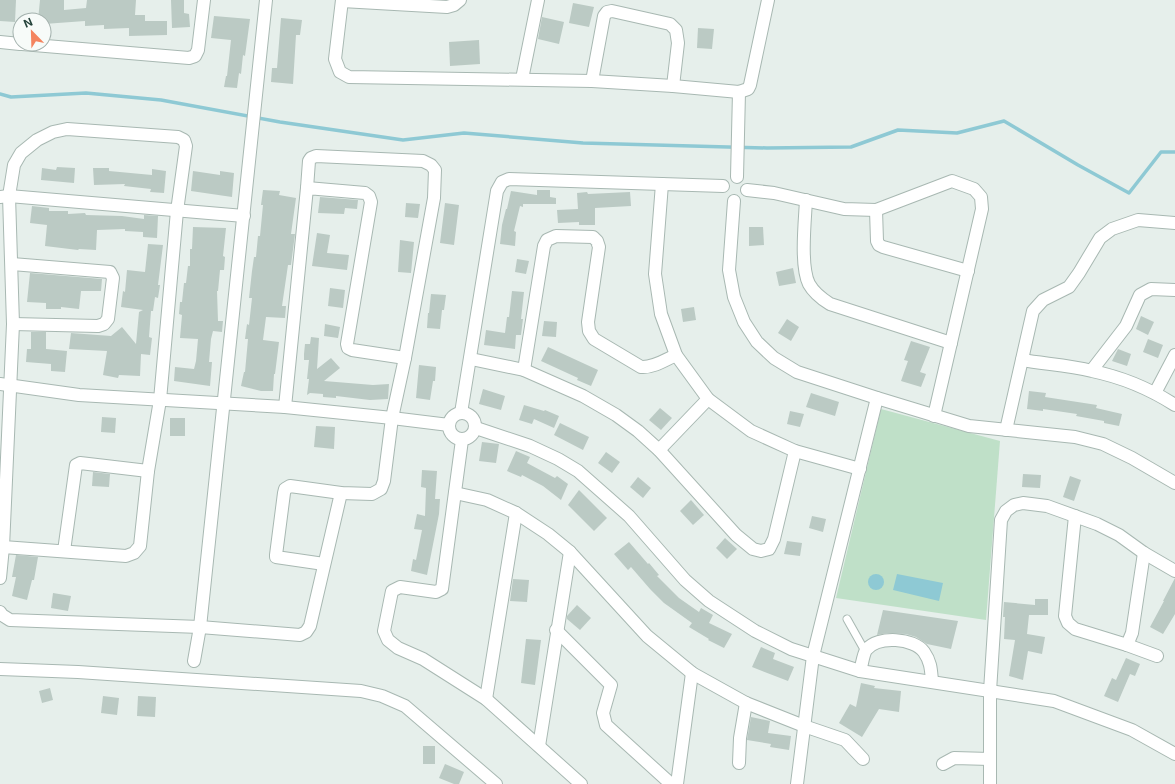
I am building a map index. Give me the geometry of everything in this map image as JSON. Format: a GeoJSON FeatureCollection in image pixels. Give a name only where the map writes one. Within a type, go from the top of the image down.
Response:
{"type":"FeatureCollection","features":[{"type":"Feature","properties":{"kind":"street"},"geometry":{"type":"LineString","coordinates":[[52,47],[189,58],[195,56],[198,50],[204,0]]}},
{"type":"Feature","properties":{"kind":"street"},"geometry":{"type":"LineString","coordinates":[[194,660],[200,627],[266,0]]}},
{"type":"Feature","properties":{"kind":"street"},"geometry":{"type":"LineString","coordinates":[[460,0],[454,5],[447,7],[342,0],[335,59],[340,72],[349,77],[592,81],[739,92],[748,89],[750,85],[768,0]]}},
{"type":"Feature","properties":{"kind":"street"},"geometry":{"type":"LineString","coordinates":[[522,79],[538,0]]}},
{"type":"Feature","properties":{"kind":"street"},"geometry":{"type":"LineString","coordinates":[[592,81],[604,16],[607,12],[612,11],[670,24],[676,30],[678,43],[673,86]]}},
{"type":"Feature","properties":{"kind":"street"},"geometry":{"type":"LineString","coordinates":[[0,42],[12,43]]}},
{"type":"Feature","properties":{"kind":"street"},"geometry":{"type":"LineString","coordinates":[[737,177],[739,92]]}},
{"type":"Feature","properties":{"kind":"street"},"geometry":{"type":"LineString","coordinates":[[0,578],[3,547],[6,385],[13,324],[12,264],[4,196],[14,165],[21,153],[37,140],[54,132],[67,129],[178,137],[184,140],[186,146],[177,211],[160,400],[148,471],[140,546],[134,553],[126,556],[3,547]]}},
{"type":"Feature","properties":{"kind":"street"},"geometry":{"type":"LineString","coordinates":[[285,407],[309,161],[311,158],[316,156],[423,161],[431,165],[435,170],[434,198],[405,358],[392,418],[384,482],[381,489],[372,494],[341,493],[290,486],[285,489],[276,557],[324,564]]}},
{"type":"Feature","properties":{"kind":"street"},"geometry":{"type":"LineString","coordinates":[[737,177],[743,180],[747,190],[744,197],[738,201],[734,201],[726,198],[723,186],[727,180],[737,177]]}},
{"type":"Feature","properties":{"kind":"street"},"geometry":{"type":"LineString","coordinates":[[461,413],[471,360],[497,191],[502,182],[509,179],[723,186]]}},
{"type":"Feature","properties":{"kind":"street"},"geometry":{"type":"LineString","coordinates":[[747,190],[774,193],[844,208],[876,210],[949,181],[974,189],[980,197],[982,209],[934,416]]}},
{"type":"Feature","properties":{"kind":"street"},"geometry":{"type":"LineString","coordinates":[[662,184],[655,274],[661,314],[676,355],[708,399],[751,431],[795,451],[860,470]]}},
{"type":"Feature","properties":{"kind":"street"},"geometry":{"type":"LineString","coordinates":[[307,188],[365,193],[369,196],[371,202],[346,344],[348,348],[352,350],[405,358]]}},
{"type":"Feature","properties":{"kind":"street"},"geometry":{"type":"LineString","coordinates":[[4,196],[244,216]]}},
{"type":"Feature","properties":{"kind":"street"},"geometry":{"type":"LineString","coordinates":[[806,200],[804,229],[805,272],[810,285],[818,296],[830,304],[951,343]]}},
{"type":"Feature","properties":{"kind":"street"},"geometry":{"type":"LineString","coordinates":[[734,201],[729,270],[734,297],[744,322],[757,342],[774,358],[797,372],[969,426],[1075,437],[1102,444],[1132,458],[1175,483]]}},
{"type":"Feature","properties":{"kind":"street"},"geometry":{"type":"LineString","coordinates":[[876,210],[877,241],[879,245],[968,271]]}},
{"type":"Feature","properties":{"kind":"street"},"geometry":{"type":"LineString","coordinates":[[1006,430],[1033,311],[1043,300],[1069,287],[1080,273],[1100,238],[1112,229],[1138,220],[1175,223]]}},
{"type":"Feature","properties":{"kind":"street"},"geometry":{"type":"LineString","coordinates":[[524,370],[544,246],[547,240],[556,236],[593,237],[598,241],[599,246],[588,322],[589,331],[594,339],[641,367],[653,366],[676,355]]}},
{"type":"Feature","properties":{"kind":"street"},"geometry":{"type":"LineString","coordinates":[[12,264],[110,272],[113,278],[108,319],[104,324],[98,326],[13,324]]}},
{"type":"Feature","properties":{"kind":"street"},"geometry":{"type":"LineString","coordinates":[[1092,370],[1126,326],[1140,295],[1151,289],[1175,290]]}},
{"type":"Feature","properties":{"kind":"street"},"geometry":{"type":"LineString","coordinates":[[1155,392],[1175,355]]}},
{"type":"Feature","properties":{"kind":"street"},"geometry":{"type":"LineString","coordinates":[[471,360],[524,370],[583,396],[616,415],[659,450],[736,535],[753,549],[762,551],[769,549],[774,539],[795,451]]}},
{"type":"Feature","properties":{"kind":"street"},"geometry":{"type":"LineString","coordinates":[[1022,360],[1092,370],[1155,392],[1175,405]]}},
{"type":"Feature","properties":{"kind":"street"},"geometry":{"type":"LineString","coordinates":[[6,385],[78,395],[285,407],[449,425]]}},
{"type":"Feature","properties":{"kind":"street"},"geometry":{"type":"LineString","coordinates":[[797,784],[813,656],[877,398]]}},
{"type":"Feature","properties":{"kind":"street"},"geometry":{"type":"LineString","coordinates":[[659,450],[708,399]]}},
{"type":"Feature","properties":{"kind":"street"},"geometry":{"type":"LineString","coordinates":[[461,413],[469,414],[474,420],[476,428],[471,437],[462,440],[455,437],[450,432],[449,425],[453,417],[461,413]]}},
{"type":"Feature","properties":{"kind":"street"},"geometry":{"type":"LineString","coordinates":[[476,428],[530,446],[558,459],[578,471],[629,516],[686,580],[709,601],[755,631],[791,649],[860,671],[1054,701],[1132,730],[1175,754]]}},
{"type":"Feature","properties":{"kind":"street"},"geometry":{"type":"LineString","coordinates":[[462,440],[442,589],[436,592],[400,587],[392,591],[384,631],[388,640],[398,648],[423,659],[486,699],[581,784]]}},
{"type":"Feature","properties":{"kind":"street"},"geometry":{"type":"LineString","coordinates":[[64,551],[76,465],[80,463],[148,471]]}},
{"type":"Feature","properties":{"kind":"street"},"geometry":{"type":"LineString","coordinates":[[0,612],[10,620],[200,627],[300,635],[306,632],[310,626],[341,493]]}},
{"type":"Feature","properties":{"kind":"street"},"geometry":{"type":"LineString","coordinates":[[455,493],[487,500],[516,513],[548,534],[570,552],[647,636],[692,673],[746,703],[844,740],[863,759]]}},
{"type":"Feature","properties":{"kind":"street"},"geometry":{"type":"LineString","coordinates":[[990,784],[990,691],[1001,520],[1006,511],[1014,505],[1023,503],[1047,506],[1097,524],[1119,535],[1144,553],[1175,571]]}},
{"type":"Feature","properties":{"kind":"street"},"geometry":{"type":"LineString","coordinates":[[486,699],[516,513]]}},
{"type":"Feature","properties":{"kind":"street"},"geometry":{"type":"LineString","coordinates":[[1075,516],[1065,616],[1068,623],[1075,629],[1127,645],[1156,656]]}},
{"type":"Feature","properties":{"kind":"street"},"geometry":{"type":"LineString","coordinates":[[539,746],[556,630],[570,552]]}},
{"type":"Feature","properties":{"kind":"street"},"geometry":{"type":"LineString","coordinates":[[1127,645],[1132,633],[1144,553]]}},
{"type":"Feature","properties":{"kind":"street"},"geometry":{"type":"LineString","coordinates":[[556,630],[611,685],[603,713],[606,725],[671,784]]}},
{"type":"Feature","properties":{"kind":"street"},"geometry":{"type":"LineString","coordinates":[[860,671],[865,651],[871,646],[882,641],[894,640],[916,644],[924,651],[931,664],[932,681]]}},
{"type":"Feature","properties":{"kind":"street"},"geometry":{"type":"LineString","coordinates":[[0,669],[78,672],[361,691],[382,696],[405,706],[496,784]]}},
{"type":"Feature","properties":{"kind":"street"},"geometry":{"type":"LineString","coordinates":[[677,784],[692,673]]}},
{"type":"Feature","properties":{"kind":"street"},"geometry":{"type":"LineString","coordinates":[[739,763],[740,738],[746,703]]}},
{"type":"Feature","properties":{"kind":"street"},"geometry":{"type":"LineString","coordinates":[[943,764],[954,758],[990,759]]}},
{"type":"Feature","properties":{"kind":"lane"},"geometry":{"type":"LineString","coordinates":[[847,619],[865,651]]}},
{"type":"Feature","properties":{"kind":"green space"},"geometry":{"type":"Polygon","coordinates":[[[881,409],[1000,441],[986,620],[836,598],[881,409]]]}},
{"type":"Feature","properties":{"kind":"water"},"geometry":{"type":"Polygon","coordinates":[[[876,574],[882,576],[884,582],[882,588],[876,590],[870,588],[868,582],[870,576],[876,574]]]}},
{"type":"Feature","properties":{"kind":"water"},"geometry":{"type":"Polygon","coordinates":[[[897,574],[943,583],[939,601],[893,590],[897,574]]]}},
{"type":"Feature","properties":{"kind":"building"},"geometry":{"type":"Polygon","coordinates":[[[0,0],[16,0],[15,12],[12,12],[12,22],[0,21],[0,0]]]}},
{"type":"Feature","properties":{"kind":"building"},"geometry":{"type":"Polygon","coordinates":[[[40,0],[64,0],[64,10],[86,8],[87,0],[136,0],[135,15],[145,15],[145,21],[167,21],[167,35],[129,36],[129,28],[104,29],[104,25],[85,26],[85,21],[52,23],[52,12],[39,12],[40,0]]]}},
{"type":"Feature","properties":{"kind":"building"},"geometry":{"type":"Polygon","coordinates":[[[171,0],[184,0],[184,13],[189,14],[190,27],[172,28],[171,0]]]}},
{"type":"Feature","properties":{"kind":"building"},"geometry":{"type":"Polygon","coordinates":[[[573,3],[594,7],[589,27],[569,23],[573,3]]]}},
{"type":"Feature","properties":{"kind":"building"},"geometry":{"type":"Polygon","coordinates":[[[214,16],[250,19],[245,56],[243,55],[241,74],[239,73],[237,88],[224,87],[227,76],[231,40],[211,38],[214,16]]]}},
{"type":"Feature","properties":{"kind":"building"},"geometry":{"type":"Polygon","coordinates":[[[542,17],[564,22],[559,44],[538,39],[542,17]]]}},
{"type":"Feature","properties":{"kind":"building"},"geometry":{"type":"Polygon","coordinates":[[[281,18],[302,20],[300,35],[296,35],[293,84],[271,82],[272,68],[277,68],[281,18]]]}},
{"type":"Feature","properties":{"kind":"building"},"geometry":{"type":"Polygon","coordinates":[[[698,28],[714,29],[712,49],[697,48],[698,28]]]}},
{"type":"Feature","properties":{"kind":"building"},"geometry":{"type":"Polygon","coordinates":[[[479,40],[480,64],[450,66],[449,42],[479,40]]]}},
{"type":"Feature","properties":{"kind":"building"},"geometry":{"type":"Polygon","coordinates":[[[57,167],[75,168],[74,183],[41,180],[42,168],[56,170],[57,167]]]}},
{"type":"Feature","properties":{"kind":"building"},"geometry":{"type":"Polygon","coordinates":[[[93,168],[109,168],[109,171],[152,175],[152,169],[166,171],[164,193],[150,192],[151,189],[124,186],[125,184],[94,185],[93,168]]]}},
{"type":"Feature","properties":{"kind":"building"},"geometry":{"type":"Polygon","coordinates":[[[193,171],[220,175],[220,171],[234,173],[232,197],[191,191],[193,171]]]}},
{"type":"Feature","properties":{"kind":"building"},"geometry":{"type":"Polygon","coordinates":[[[263,190],[280,191],[279,195],[296,198],[291,234],[295,234],[291,265],[288,265],[282,306],[286,306],[285,318],[266,317],[263,340],[279,342],[273,391],[261,391],[241,386],[245,372],[248,339],[245,339],[247,324],[249,325],[252,298],[249,298],[254,257],[256,257],[258,236],[260,236],[263,190]]]}},
{"type":"Feature","properties":{"kind":"building"},"geometry":{"type":"Polygon","coordinates":[[[537,190],[550,190],[550,197],[556,198],[556,204],[523,204],[523,207],[520,206],[514,231],[516,232],[515,246],[500,244],[502,225],[511,191],[537,195],[537,190]]]}},
{"type":"Feature","properties":{"kind":"building"},"geometry":{"type":"Polygon","coordinates":[[[587,192],[588,194],[630,192],[631,206],[595,208],[595,225],[579,225],[579,222],[558,223],[557,210],[578,209],[577,193],[587,192]]]}},
{"type":"Feature","properties":{"kind":"building"},"geometry":{"type":"Polygon","coordinates":[[[320,197],[358,200],[357,209],[345,208],[344,214],[318,213],[320,197]]]}},
{"type":"Feature","properties":{"kind":"building"},"geometry":{"type":"Polygon","coordinates":[[[406,203],[420,204],[418,218],[405,217],[406,203]]]}},
{"type":"Feature","properties":{"kind":"building"},"geometry":{"type":"Polygon","coordinates":[[[445,203],[459,205],[454,245],[440,243],[445,203]]]}},
{"type":"Feature","properties":{"kind":"building"},"geometry":{"type":"Polygon","coordinates":[[[32,206],[49,208],[49,211],[68,211],[68,214],[85,213],[86,215],[122,216],[144,219],[144,215],[158,216],[157,238],[143,237],[143,232],[125,231],[125,229],[97,230],[96,250],[78,250],[45,246],[47,225],[30,223],[32,206]]]}},
{"type":"Feature","properties":{"kind":"building"},"geometry":{"type":"Polygon","coordinates":[[[193,227],[226,228],[223,256],[225,257],[224,270],[220,270],[217,291],[218,321],[223,321],[222,332],[213,331],[211,339],[209,362],[212,362],[210,386],[174,381],[175,367],[194,369],[196,361],[198,339],[180,338],[182,315],[179,314],[184,283],[186,283],[188,266],[190,266],[190,249],[192,249],[193,227]]]}},
{"type":"Feature","properties":{"kind":"building"},"geometry":{"type":"Polygon","coordinates":[[[749,227],[763,227],[764,245],[749,246],[749,227]]]}},
{"type":"Feature","properties":{"kind":"building"},"geometry":{"type":"Polygon","coordinates":[[[317,233],[330,235],[327,253],[349,255],[347,270],[312,266],[317,233]]]}},
{"type":"Feature","properties":{"kind":"building"},"geometry":{"type":"Polygon","coordinates":[[[400,240],[414,242],[411,273],[398,272],[400,240]]]}},
{"type":"Feature","properties":{"kind":"building"},"geometry":{"type":"Polygon","coordinates":[[[148,244],[163,245],[158,285],[160,285],[158,298],[155,297],[153,311],[151,311],[149,337],[152,338],[150,355],[141,354],[140,376],[119,375],[118,378],[103,375],[107,351],[69,349],[71,333],[111,336],[122,327],[136,344],[139,312],[143,310],[121,307],[123,291],[125,292],[127,270],[145,272],[148,244]]]}},
{"type":"Feature","properties":{"kind":"building"},"geometry":{"type":"Polygon","coordinates":[[[517,259],[529,261],[526,274],[515,272],[517,259]]]}},
{"type":"Feature","properties":{"kind":"building"},"geometry":{"type":"Polygon","coordinates":[[[793,268],[796,283],[779,286],[776,272],[793,268]]]}},
{"type":"Feature","properties":{"kind":"building"},"geometry":{"type":"Polygon","coordinates":[[[30,273],[102,279],[101,291],[81,291],[79,309],[61,307],[61,309],[46,309],[46,303],[27,302],[30,273]]]}},
{"type":"Feature","properties":{"kind":"building"},"geometry":{"type":"Polygon","coordinates":[[[330,288],[345,290],[343,308],[328,306],[330,288]]]}},
{"type":"Feature","properties":{"kind":"building"},"geometry":{"type":"Polygon","coordinates":[[[512,291],[524,292],[521,335],[516,335],[515,349],[484,345],[486,330],[505,333],[507,317],[509,317],[512,291]]]}},
{"type":"Feature","properties":{"kind":"building"},"geometry":{"type":"Polygon","coordinates":[[[431,294],[446,295],[444,310],[442,310],[440,329],[427,328],[431,294]]]}},
{"type":"Feature","properties":{"kind":"building"},"geometry":{"type":"Polygon","coordinates":[[[694,307],[696,320],[683,322],[681,309],[694,307]]]}},
{"type":"Feature","properties":{"kind":"building"},"geometry":{"type":"Polygon","coordinates":[[[1141,316],[1154,322],[1148,335],[1136,329],[1141,316]]]}},
{"type":"Feature","properties":{"kind":"building"},"geometry":{"type":"Polygon","coordinates":[[[787,319],[799,327],[791,341],[778,333],[787,319]]]}},
{"type":"Feature","properties":{"kind":"building"},"geometry":{"type":"Polygon","coordinates":[[[544,321],[557,322],[556,337],[542,336],[544,321]]]}},
{"type":"Feature","properties":{"kind":"building"},"geometry":{"type":"Polygon","coordinates":[[[325,324],[340,327],[338,338],[324,336],[325,324]]]}},
{"type":"Feature","properties":{"kind":"building"},"geometry":{"type":"Polygon","coordinates":[[[31,332],[46,332],[46,349],[67,351],[65,372],[51,371],[51,364],[26,362],[27,349],[31,349],[31,332]]]}},
{"type":"Feature","properties":{"kind":"building"},"geometry":{"type":"Polygon","coordinates":[[[311,337],[319,338],[317,369],[331,358],[340,368],[324,381],[373,385],[389,384],[388,399],[370,400],[336,396],[336,398],[323,397],[323,394],[310,393],[307,395],[309,360],[304,360],[304,354],[305,344],[310,344],[311,337]]]}},
{"type":"Feature","properties":{"kind":"building"},"geometry":{"type":"Polygon","coordinates":[[[1148,339],[1163,345],[1158,358],[1143,352],[1148,339]]]}},
{"type":"Feature","properties":{"kind":"building"},"geometry":{"type":"Polygon","coordinates":[[[911,341],[930,347],[920,372],[926,374],[921,387],[901,381],[908,361],[904,360],[911,341]]]}},
{"type":"Feature","properties":{"kind":"building"},"geometry":{"type":"Polygon","coordinates":[[[548,347],[598,370],[591,386],[577,380],[578,378],[541,361],[548,347]]]}},
{"type":"Feature","properties":{"kind":"building"},"geometry":{"type":"Polygon","coordinates":[[[1118,349],[1131,354],[1127,366],[1112,361],[1118,349]]]}},
{"type":"Feature","properties":{"kind":"building"},"geometry":{"type":"Polygon","coordinates":[[[419,365],[436,367],[435,381],[433,381],[430,400],[416,398],[419,365]]]}},
{"type":"Feature","properties":{"kind":"building"},"geometry":{"type":"Polygon","coordinates":[[[483,389],[505,396],[501,410],[479,404],[483,389]]]}},
{"type":"Feature","properties":{"kind":"building"},"geometry":{"type":"Polygon","coordinates":[[[1029,391],[1046,393],[1045,397],[1097,405],[1096,408],[1122,414],[1119,426],[1104,423],[1104,421],[1076,416],[1077,414],[1043,409],[1043,411],[1027,409],[1029,391]]]}},
{"type":"Feature","properties":{"kind":"building"},"geometry":{"type":"Polygon","coordinates":[[[811,393],[839,402],[835,416],[806,407],[811,393]]]}},
{"type":"Feature","properties":{"kind":"building"},"geometry":{"type":"Polygon","coordinates":[[[524,405],[544,411],[545,410],[559,416],[554,428],[534,419],[532,424],[519,420],[524,405]]]}},
{"type":"Feature","properties":{"kind":"building"},"geometry":{"type":"Polygon","coordinates":[[[660,408],[672,418],[661,430],[649,420],[660,408]]]}},
{"type":"Feature","properties":{"kind":"building"},"geometry":{"type":"Polygon","coordinates":[[[790,411],[804,414],[800,427],[787,424],[790,411]]]}},
{"type":"Feature","properties":{"kind":"building"},"geometry":{"type":"Polygon","coordinates":[[[102,417],[116,418],[115,433],[101,432],[102,417]]]}},
{"type":"Feature","properties":{"kind":"building"},"geometry":{"type":"Polygon","coordinates":[[[170,418],[185,418],[185,436],[170,436],[170,418]]]}},
{"type":"Feature","properties":{"kind":"building"},"geometry":{"type":"Polygon","coordinates":[[[560,423],[589,437],[583,450],[554,435],[560,423]]]}},
{"type":"Feature","properties":{"kind":"building"},"geometry":{"type":"Polygon","coordinates":[[[316,426],[335,427],[334,449],[314,447],[316,426]]]}},
{"type":"Feature","properties":{"kind":"building"},"geometry":{"type":"Polygon","coordinates":[[[482,442],[499,444],[496,463],[479,461],[482,442]]]}},
{"type":"Feature","properties":{"kind":"building"},"geometry":{"type":"Polygon","coordinates":[[[516,451],[530,457],[527,463],[555,478],[557,476],[568,484],[561,500],[543,486],[522,475],[521,477],[507,471],[516,451]]]}},
{"type":"Feature","properties":{"kind":"building"},"geometry":{"type":"Polygon","coordinates":[[[606,452],[620,462],[612,473],[598,463],[606,452]]]}},
{"type":"Feature","properties":{"kind":"building"},"geometry":{"type":"Polygon","coordinates":[[[422,470],[437,471],[435,499],[440,499],[439,514],[427,575],[411,571],[413,559],[416,560],[422,530],[414,529],[417,514],[425,516],[426,488],[421,487],[422,470]]]}},
{"type":"Feature","properties":{"kind":"building"},"geometry":{"type":"Polygon","coordinates":[[[93,472],[110,474],[109,487],[92,486],[93,472]]]}},
{"type":"Feature","properties":{"kind":"building"},"geometry":{"type":"Polygon","coordinates":[[[1023,474],[1041,475],[1040,488],[1022,487],[1023,474]]]}},
{"type":"Feature","properties":{"kind":"building"},"geometry":{"type":"Polygon","coordinates":[[[1070,476],[1081,480],[1074,501],[1063,497],[1070,476]]]}},
{"type":"Feature","properties":{"kind":"building"},"geometry":{"type":"Polygon","coordinates":[[[638,477],[651,488],[643,498],[630,487],[638,477]]]}},
{"type":"Feature","properties":{"kind":"building"},"geometry":{"type":"Polygon","coordinates":[[[579,490],[607,518],[594,531],[568,505],[579,490]]]}},
{"type":"Feature","properties":{"kind":"building"},"geometry":{"type":"Polygon","coordinates":[[[691,500],[704,515],[693,525],[680,511],[691,500]]]}},
{"type":"Feature","properties":{"kind":"building"},"geometry":{"type":"Polygon","coordinates":[[[812,516],[826,519],[823,532],[809,528],[812,516]]]}},
{"type":"Feature","properties":{"kind":"building"},"geometry":{"type":"Polygon","coordinates":[[[725,538],[737,549],[727,559],[716,548],[725,538]]]}},
{"type":"Feature","properties":{"kind":"building"},"geometry":{"type":"Polygon","coordinates":[[[787,541],[802,543],[800,556],[784,554],[787,541]]]}},
{"type":"Feature","properties":{"kind":"building"},"geometry":{"type":"Polygon","coordinates":[[[629,542],[659,575],[657,576],[679,598],[699,612],[701,608],[713,615],[709,623],[732,634],[724,648],[708,640],[709,639],[689,627],[692,623],[664,603],[631,567],[628,570],[614,554],[629,542]]]}},
{"type":"Feature","properties":{"kind":"building"},"geometry":{"type":"Polygon","coordinates":[[[16,555],[38,557],[34,580],[32,580],[27,600],[12,596],[16,577],[12,577],[16,555]]]}},
{"type":"Feature","properties":{"kind":"building"},"geometry":{"type":"Polygon","coordinates":[[[1175,578],[1175,614],[1163,634],[1150,627],[1175,578]]]}},
{"type":"Feature","properties":{"kind":"building"},"geometry":{"type":"Polygon","coordinates":[[[513,579],[529,580],[527,602],[510,601],[513,579]]]}},
{"type":"Feature","properties":{"kind":"building"},"geometry":{"type":"Polygon","coordinates":[[[53,593],[71,596],[68,611],[51,608],[53,593]]]}},
{"type":"Feature","properties":{"kind":"building"},"geometry":{"type":"Polygon","coordinates":[[[1035,599],[1048,599],[1048,615],[1029,615],[1027,634],[1045,637],[1042,654],[1028,651],[1023,680],[1009,676],[1015,640],[1004,639],[1004,602],[1035,605],[1035,599]]]}},
{"type":"Feature","properties":{"kind":"building"},"geometry":{"type":"Polygon","coordinates":[[[577,605],[591,618],[580,630],[567,619],[567,616],[577,605]]]}},
{"type":"Feature","properties":{"kind":"building"},"geometry":{"type":"Polygon","coordinates":[[[883,610],[958,621],[951,649],[927,644],[916,637],[906,634],[887,633],[877,635],[883,610]]]}},
{"type":"Feature","properties":{"kind":"building"},"geometry":{"type":"Polygon","coordinates":[[[526,639],[541,640],[535,685],[521,683],[526,639]]]}},
{"type":"Feature","properties":{"kind":"building"},"geometry":{"type":"Polygon","coordinates":[[[761,647],[775,653],[773,659],[794,667],[788,681],[752,667],[761,647]]]}},
{"type":"Feature","properties":{"kind":"building"},"geometry":{"type":"Polygon","coordinates":[[[1126,658],[1140,664],[1135,676],[1130,674],[1118,702],[1104,696],[1112,678],[1116,680],[1126,658]]]}},
{"type":"Feature","properties":{"kind":"building"},"geometry":{"type":"Polygon","coordinates":[[[861,683],[875,686],[874,688],[901,691],[899,712],[879,709],[862,737],[839,723],[850,704],[856,707],[861,683]]]}},
{"type":"Feature","properties":{"kind":"building"},"geometry":{"type":"Polygon","coordinates":[[[50,688],[53,700],[42,703],[39,691],[50,688]]]}},
{"type":"Feature","properties":{"kind":"building"},"geometry":{"type":"Polygon","coordinates":[[[103,696],[119,698],[117,715],[101,713],[103,696]]]}},
{"type":"Feature","properties":{"kind":"building"},"geometry":{"type":"Polygon","coordinates":[[[138,696],[156,697],[155,717],[137,716],[138,696]]]}},
{"type":"Feature","properties":{"kind":"building"},"geometry":{"type":"Polygon","coordinates":[[[751,717],[770,721],[768,733],[791,736],[789,750],[770,747],[771,744],[747,740],[751,717]]]}},
{"type":"Feature","properties":{"kind":"building"},"geometry":{"type":"Polygon","coordinates":[[[423,746],[435,746],[435,764],[423,764],[423,746]]]}},
{"type":"Feature","properties":{"kind":"building"},"geometry":{"type":"Polygon","coordinates":[[[445,764],[464,772],[459,784],[454,784],[439,778],[445,764]]]}},
{"type":"Feature","properties":{"kind":"waterway"},"geometry":{"type":"LineString","coordinates":[[0,94],[11,97],[86,93],[161,100],[280,122],[403,140],[464,133],[583,143],[767,148],[851,147],[898,130],[957,133],[1004,121],[1129,193],[1161,152],[1175,152]]}}]}
